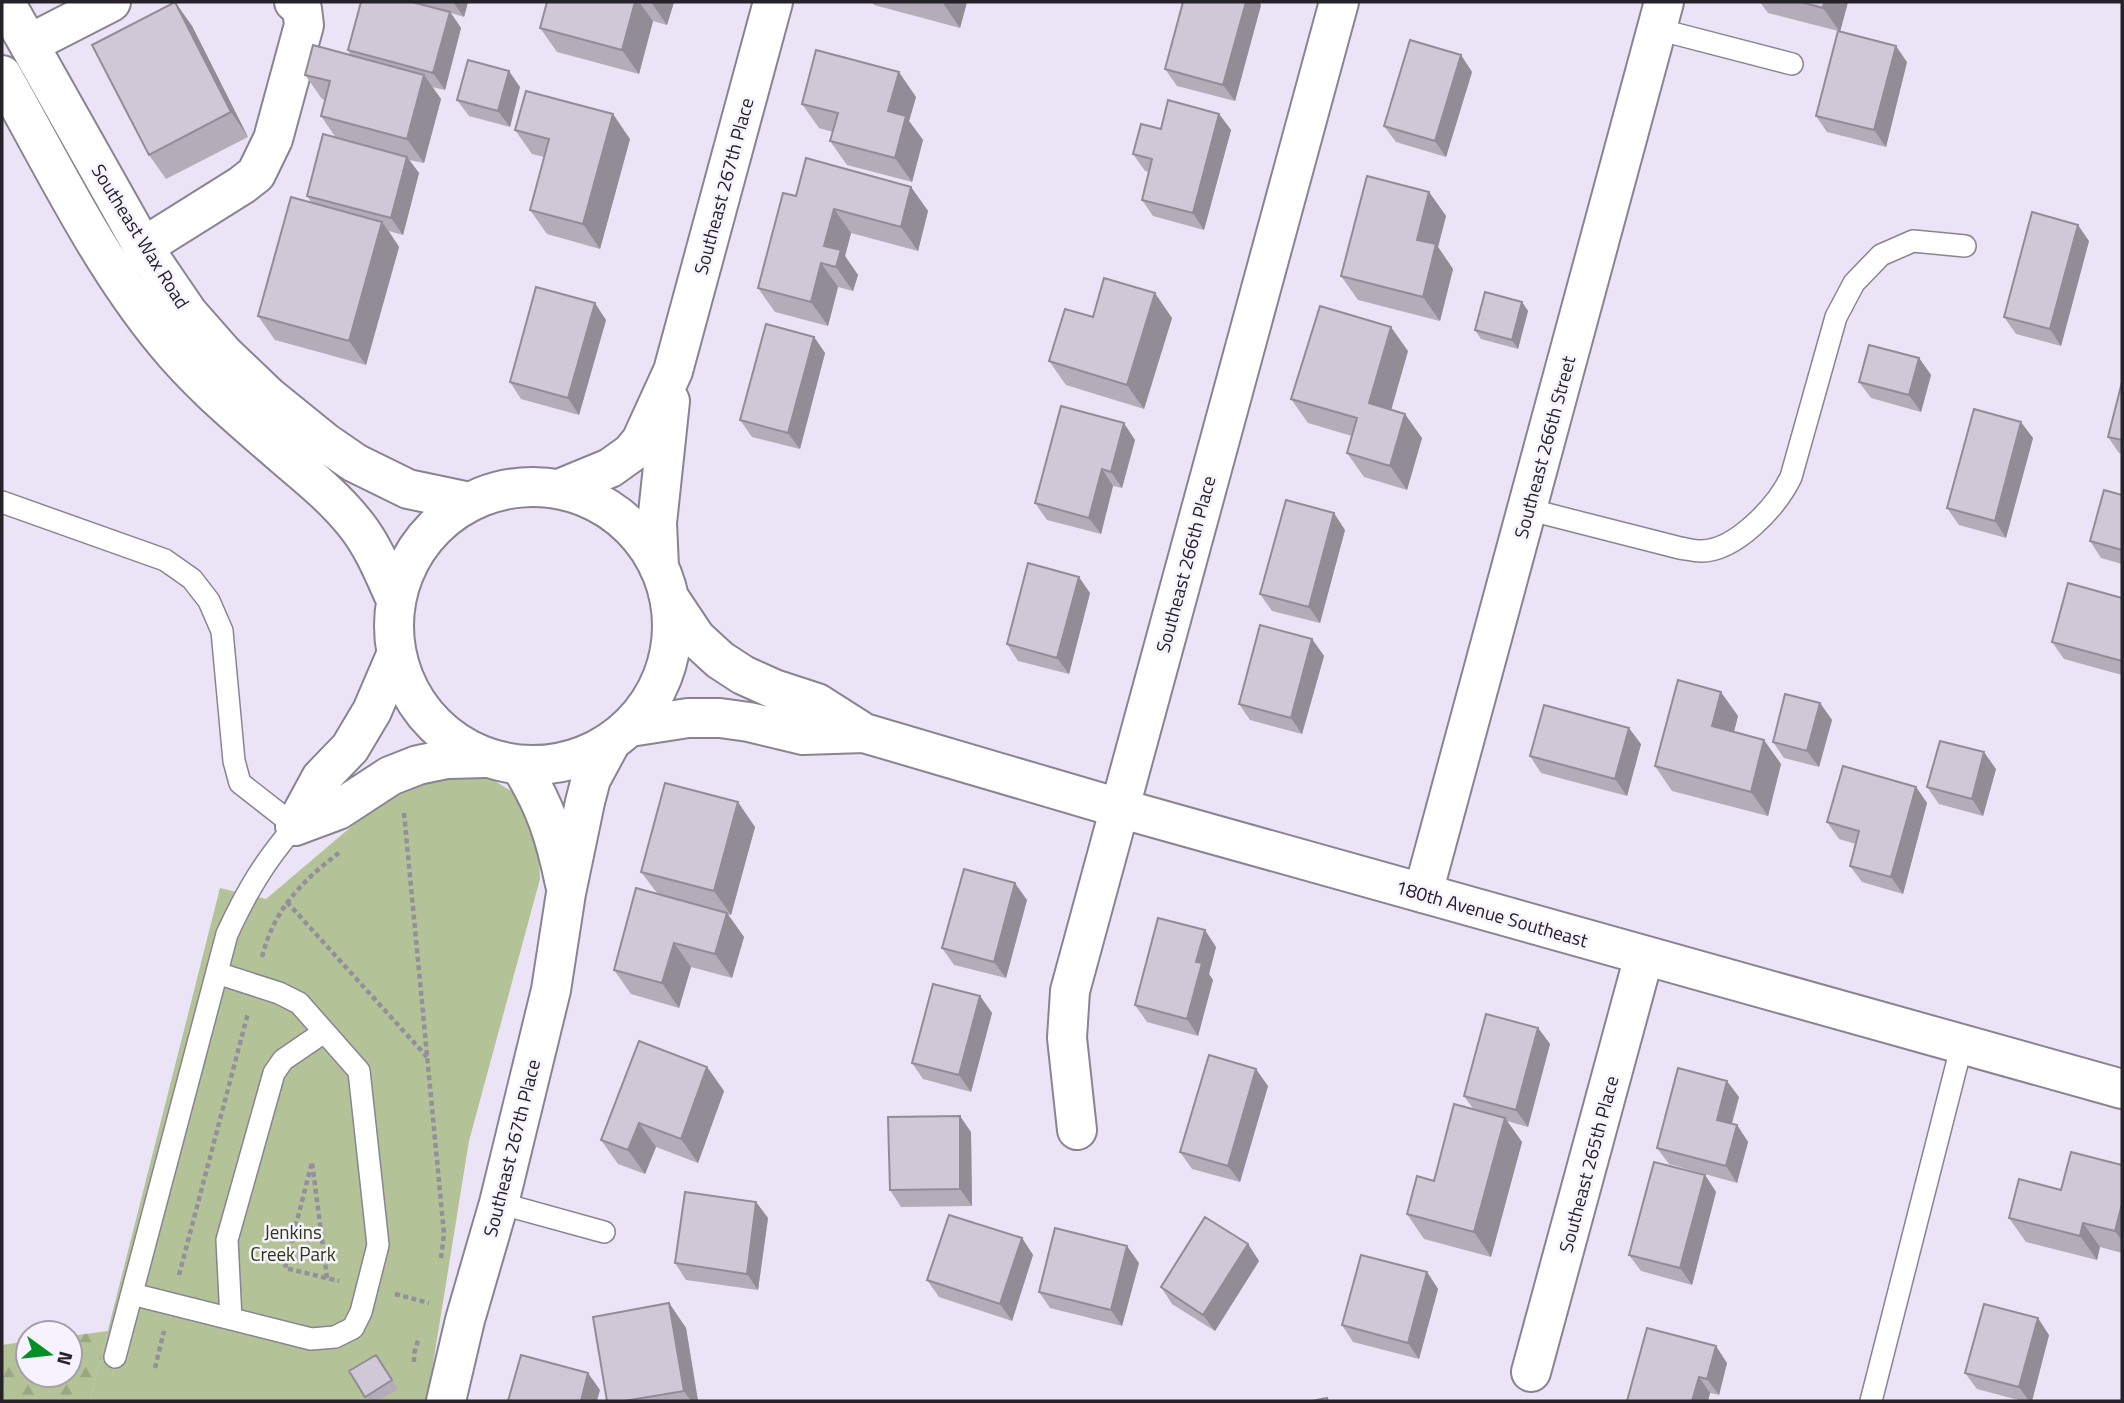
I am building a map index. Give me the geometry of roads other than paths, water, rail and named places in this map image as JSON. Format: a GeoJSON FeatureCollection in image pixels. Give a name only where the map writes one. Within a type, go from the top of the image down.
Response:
{"type":"FeatureCollection","features":[{"type":"Feature","properties":{"kind":"street","name":"Southeast Wax Road"},"geometry":{"type":"LineString","coordinates":[[5,2],[143,247],[188,313],[224,354],[268,396],[355,463],[408,489],[470,502]]}},
{"type":"Feature","properties":{"kind":"street"},"geometry":{"type":"LineString","coordinates":[[29,44],[111,2]]}},
{"type":"Feature","properties":{"kind":"street","name":"Southeast 267th Place"},"geometry":{"type":"LineString","coordinates":[[559,489],[610,468],[631,453],[641,442],[673,371],[773,2]]}},
{"type":"Feature","properties":{"kind":"street","name":"Southeast 266th Place"},"geometry":{"type":"LineString","coordinates":[[1077,1130],[1067,1038],[1070,991],[1339,2]]}},
{"type":"Feature","properties":{"kind":"street"},"geometry":{"type":"LineString","coordinates":[[143,247],[243,185],[256,174],[273,139],[304,24],[301,4]]}},
{"type":"Feature","properties":{"kind":"street","name":"Southeast 266th Street"},"geometry":{"type":"LineString","coordinates":[[1423,893],[1661,15]]}},
{"type":"Feature","properties":{"kind":"street","name":"Southeast Wax Road"},"geometry":{"type":"LineString","coordinates":[[2,75],[108,263],[165,342],[224,404],[329,494],[356,524],[372,547],[396,600]]}},
{"type":"Feature","properties":{"kind":"street","name":"Southeast 267th Place"},"geometry":{"type":"LineString","coordinates":[[446,1401],[465,1320],[499,1203],[551,990],[566,893],[591,779],[621,734],[648,705],[661,681],[670,654],[673,627],[657,523],[673,371]]}},
{"type":"Feature","properties":{"kind":"street"},"geometry":{"type":"LineString","coordinates":[[503,762],[454,742],[428,718],[408,688],[396,654],[393,627],[396,600],[406,570],[421,542],[443,519],[491,493],[536,486],[559,489]]}},
{"type":"Feature","properties":{"kind":"street","name":"180th Avenue Southeast"},"geometry":{"type":"LineString","coordinates":[[559,489],[584,496],[608,508],[628,524],[646,544],[696,638],[720,660],[743,675],[774,689],[817,703],[864,733],[1119,808],[2122,1089]]}},
{"type":"Feature","properties":{"kind":"street"},"geometry":{"type":"LineString","coordinates":[[295,825],[321,779],[350,748],[372,711],[396,654]]}},
{"type":"Feature","properties":{"kind":"street","name":"180th Avenue Southeast"},"geometry":{"type":"LineString","coordinates":[[621,734],[688,718],[749,722],[803,735],[864,733]]}},
{"type":"Feature","properties":{"kind":"street"},"geometry":{"type":"LineString","coordinates":[[295,825],[338,810],[390,776],[418,765],[447,759],[552,765],[583,757],[621,734]]}},
{"type":"Feature","properties":{"kind":"street","name":"Southeast 267th Place"},"geometry":{"type":"LineString","coordinates":[[503,762],[537,793],[551,825],[566,893]]}},
{"type":"Feature","properties":{"kind":"street","name":"Southeast 265th Place"},"geometry":{"type":"LineString","coordinates":[[1531,1373],[1644,956]]}},
{"type":"Feature","properties":{"kind":"lane"},"geometry":{"type":"LineString","coordinates":[[1661,15],[1792,64]]}},
{"type":"Feature","properties":{"kind":"lane"},"geometry":{"type":"LineString","coordinates":[[1527,509],[1704,552],[1733,541],[1759,522],[1783,494],[1791,477],[1836,317],[1854,283],[1881,255],[1913,241],[1965,246]]}},
{"type":"Feature","properties":{"kind":"lane"},"geometry":{"type":"LineString","coordinates":[[2,502],[165,560],[192,579],[209,601],[222,631],[234,761],[240,783],[295,825],[271,853],[247,891],[228,934],[115,1357]]}},
{"type":"Feature","properties":{"kind":"lane"},"geometry":{"type":"LineString","coordinates":[[132,1294],[312,1339],[335,1337],[353,1328],[361,1312],[378,1245],[359,1071],[299,1003],[279,993],[217,973]]}},
{"type":"Feature","properties":{"kind":"lane"},"geometry":{"type":"LineString","coordinates":[[231,1319],[227,1240],[274,1073],[283,1060],[324,1032]]}},
{"type":"Feature","properties":{"kind":"lane"},"geometry":{"type":"LineString","coordinates":[[1871,1401],[1962,1044]]}},
{"type":"Feature","properties":{"kind":"lane"},"geometry":{"type":"LineString","coordinates":[[499,1203],[604,1232]]}},
{"type":"Feature","properties":{"kind":"park label","name":"Jenkins Creek Park"},"geometry":{"type":"Point","coordinates":[293,1242]}}]}
